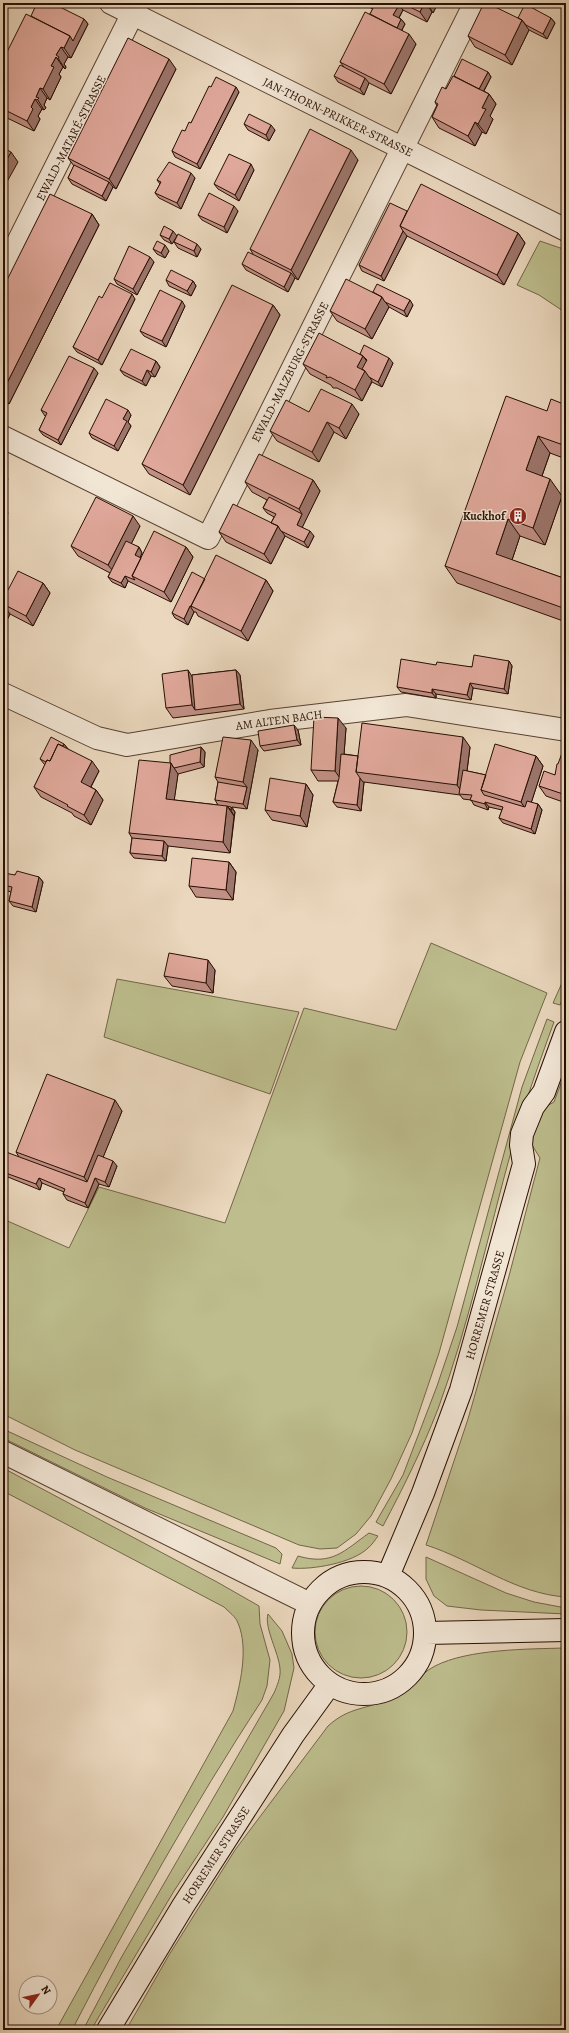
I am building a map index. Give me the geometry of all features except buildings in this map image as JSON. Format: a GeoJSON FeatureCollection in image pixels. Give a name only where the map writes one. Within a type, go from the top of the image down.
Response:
{"type":"FeatureCollection","features":[{"type":"Feature","properties":{"kind":"street","name":"JAN-THORN-PRIKKER-STRASSE"},"geometry":{"type":"LineString","coordinates":[[111,3],[136,9],[402,148],[566,230]]}},
{"type":"Feature","properties":{"kind":"street","name":"EWALD-MALZBURG-STRASSE"},"geometry":{"type":"LineString","coordinates":[[3,437],[208,538],[475,3]]}},
{"type":"Feature","properties":{"kind":"street","name":"EWALD-MATARÉ-STRASSE"},"geometry":{"type":"LineString","coordinates":[[3,272],[136,9]]}},
{"type":"Feature","properties":{"kind":"street","name":"AM ALTEN BACH"},"geometry":{"type":"LineString","coordinates":[[3,694],[97,738],[127,745],[270,721],[406,705],[566,730]]}},
{"type":"Feature","properties":{"kind":"street","name":"HORREMER STRASSE"},"geometry":{"type":"LineString","coordinates":[[388,1576],[426,1486],[461,1390],[524,1164],[521,1145],[522,1134],[532,1107],[544,1092],[566,1032]]}},
{"type":"Feature","properties":{"kind":"street"},"geometry":{"type":"LineString","coordinates":[[3,1452],[310,1604]]}},
{"type":"Feature","properties":{"kind":"street"},"geometry":{"type":"LineString","coordinates":[[366,1571],[388,1576],[399,1582],[416,1599],[425,1621],[425,1646],[414,1670],[393,1687],[381,1692],[355,1694],[342,1690],[330,1684],[314,1668],[305,1648],[303,1626],[310,1604],[324,1586],[344,1575],[366,1571]]}},
{"type":"Feature","properties":{"kind":"street"},"geometry":{"type":"LineString","coordinates":[[426,1633],[566,1630]]}},
{"type":"Feature","properties":{"kind":"street","name":"HORREMER STRASSE"},"geometry":{"type":"LineString","coordinates":[[108,2030],[183,1906],[294,1735],[330,1684]]}},
{"type":"Feature","properties":{"kind":"green space"},"geometry":{"type":"Polygon","coordinates":[[[540,241],[566,250],[566,313],[539,295],[517,285],[540,241]]]}},
{"type":"Feature","properties":{"kind":"green space"},"geometry":{"type":"Polygon","coordinates":[[[431,943],[547,993],[520,1062],[439,1353],[412,1433],[391,1479],[371,1516],[356,1534],[337,1548],[320,1549],[299,1545],[75,1450],[3,1414],[3,1219],[69,1248],[99,1187],[225,1223],[304,1008],[396,1030],[431,943]]]}},
{"type":"Feature","properties":{"kind":"green space"},"geometry":{"type":"Polygon","coordinates":[[[566,974],[566,990],[560,1005],[553,1003],[566,974]]]}},
{"type":"Feature","properties":{"kind":"green space"},"geometry":{"type":"Polygon","coordinates":[[[117,979],[299,1012],[270,1094],[104,1037],[117,979]]]}},
{"type":"Feature","properties":{"kind":"green space"},"geometry":{"type":"Polygon","coordinates":[[[547,1019],[554,1022],[517,1132],[469,1312],[449,1377],[438,1409],[425,1439],[383,1526],[376,1522],[403,1475],[437,1386],[457,1327],[522,1087],[547,1019]]]}},
{"type":"Feature","properties":{"kind":"green space"},"geometry":{"type":"Polygon","coordinates":[[[566,1070],[566,1597],[548,1595],[530,1590],[495,1576],[443,1551],[426,1545],[468,1419],[509,1276],[540,1158],[529,1140],[538,1111],[554,1102],[566,1070]]]}},
{"type":"Feature","properties":{"kind":"green space"},"geometry":{"type":"Polygon","coordinates":[[[3,1429],[107,1477],[276,1548],[282,1554],[280,1564],[145,1508],[3,1438],[3,1429]]]}},
{"type":"Feature","properties":{"kind":"green space"},"geometry":{"type":"Polygon","coordinates":[[[3,1468],[259,1606],[260,1624],[270,1660],[267,1686],[262,1700],[211,1780],[163,1862],[116,1946],[72,2030],[56,2030],[233,1711],[241,1679],[243,1644],[237,1621],[224,1607],[3,1491],[3,1468]]]}},
{"type":"Feature","properties":{"kind":"green space"},"geometry":{"type":"Polygon","coordinates":[[[369,1533],[378,1536],[369,1547],[353,1558],[321,1567],[292,1568],[298,1556],[310,1559],[329,1558],[345,1551],[369,1533]]]}},
{"type":"Feature","properties":{"kind":"green space"},"geometry":{"type":"Polygon","coordinates":[[[426,1557],[506,1593],[534,1602],[566,1608],[566,1614],[481,1610],[447,1606],[434,1596],[426,1579],[426,1557]]]}},
{"type":"Feature","properties":{"kind":"green space"},"geometry":{"type":"Polygon","coordinates":[[[361,1586],[378,1590],[393,1600],[403,1615],[407,1632],[403,1649],[393,1664],[378,1674],[361,1678],[344,1674],[329,1664],[319,1649],[315,1632],[319,1615],[329,1600],[344,1590],[361,1586]]]}},
{"type":"Feature","properties":{"kind":"green space"},"geometry":{"type":"Polygon","coordinates":[[[268,1614],[282,1631],[292,1654],[294,1668],[284,1711],[223,1817],[174,1891],[91,2030],[83,2030],[121,1958],[274,1693],[279,1678],[280,1669],[268,1626],[268,1614]]]}},
{"type":"Feature","properties":{"kind":"green space"},"geometry":{"type":"Polygon","coordinates":[[[566,1648],[566,2030],[126,2030],[169,1955],[235,1850],[328,1726],[344,1715],[382,1702],[397,1695],[423,1674],[435,1666],[449,1660],[464,1656],[499,1651],[566,1648]]]}},
{"type":"Feature","properties":{"kind":"place","name":"Kuckhof"},"geometry":{"type":"Point","coordinates":[518,516]}}]}
